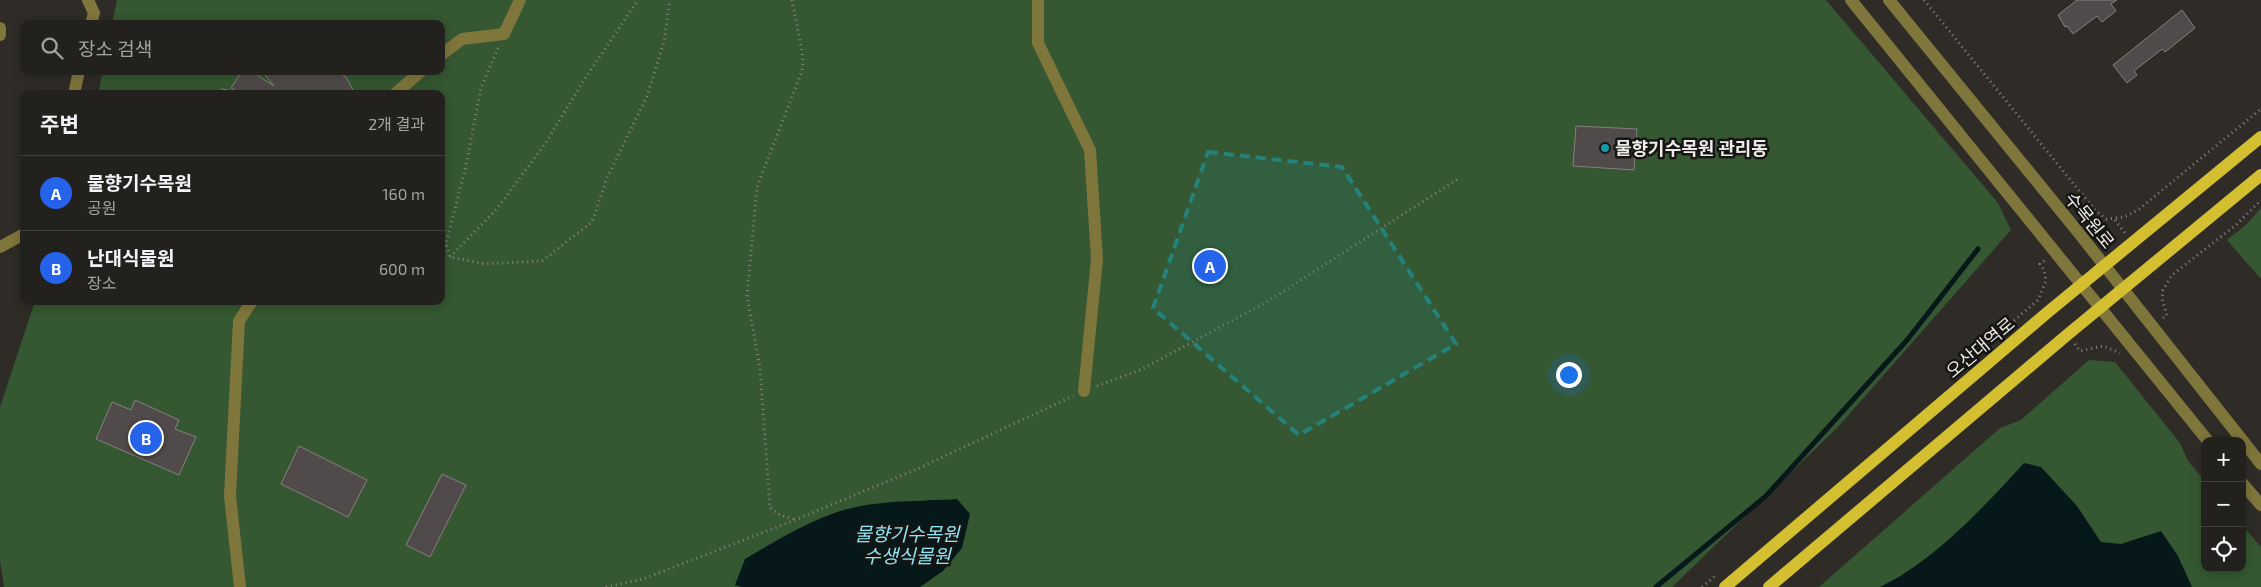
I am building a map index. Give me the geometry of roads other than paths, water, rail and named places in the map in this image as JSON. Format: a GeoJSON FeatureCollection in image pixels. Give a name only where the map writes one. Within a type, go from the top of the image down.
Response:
{"type":"FeatureCollection","features":[{"type":"Feature","properties":{"kind":"main road","name":"오산대역로"},"geometry":{"type":"LineString","coordinates":[[1725,587],[2048,312],[2261,137]]}},
{"type":"Feature","properties":{"kind":"main road"},"geometry":{"type":"LineString","coordinates":[[1769,587],[2100,308],[2261,176]]}},
{"type":"Feature","properties":{"kind":"street"},"geometry":{"type":"LineString","coordinates":[[88,0],[94,13],[92,20]]}},
{"type":"Feature","properties":{"kind":"street"},"geometry":{"type":"LineString","coordinates":[[445,52],[462,39],[504,34],[520,0]]}},
{"type":"Feature","properties":{"kind":"street"},"geometry":{"type":"LineString","coordinates":[[1038,0],[1038,43],[1090,150],[1097,259],[1084,390]]}},
{"type":"Feature","properties":{"kind":"street"},"geometry":{"type":"LineString","coordinates":[[1851,0],[2205,437]]}},
{"type":"Feature","properties":{"kind":"street","name":"수목원로"},"geometry":{"type":"LineString","coordinates":[[1889,0],[2105,266],[2261,464]]}},
{"type":"Feature","properties":{"kind":"street"},"geometry":{"type":"LineString","coordinates":[[0,28],[0,35]]}},
{"type":"Feature","properties":{"kind":"street"},"geometry":{"type":"LineString","coordinates":[[75,90],[78,75]]}},
{"type":"Feature","properties":{"kind":"street"},"geometry":{"type":"LineString","coordinates":[[399,90],[416,75]]}},
{"type":"Feature","properties":{"kind":"street"},"geometry":{"type":"LineString","coordinates":[[0,247],[20,236]]}},
{"type":"Feature","properties":{"kind":"street"},"geometry":{"type":"LineString","coordinates":[[240,587],[230,496],[239,321],[249,305]]}},
{"type":"Feature","properties":{"kind":"street"},"geometry":{"type":"LineString","coordinates":[[2246,488],[2261,505]]}},
{"type":"Feature","properties":{"kind":"water"},"geometry":{"type":"Polygon","coordinates":[[[2024,463],[2041,467],[2077,506],[2101,542],[2121,544],[2161,531],[2178,556],[2192,587],[1880,587],[1920,563],[1939,548],[1975,515],[2024,463]]]}},
{"type":"Feature","properties":{"kind":"water","name":"물향기수목원 수생식물원"},"geometry":{"type":"Polygon","coordinates":[[[957,499],[970,514],[962,548],[943,571],[920,587],[741,587],[735,585],[745,559],[818,519],[860,506],[957,499]]]}},
{"type":"Feature","properties":{"kind":"waterway"},"geometry":{"type":"LineString","coordinates":[[1656,587],[1766,496],[1908,339],[1978,249]]}},
{"type":"Feature","properties":{"kind":"place","name":"물향기수목원 관리동"},"geometry":{"type":"Point","coordinates":[1605,148]}},
{"type":"Feature","properties":{"kind":"place","name":"물향기수목원"},"geometry":{"type":"Point","coordinates":[1210,266]}},
{"type":"Feature","properties":{"kind":"place","name":"난대식물원"},"geometry":{"type":"Point","coordinates":[146,438]}}]}
